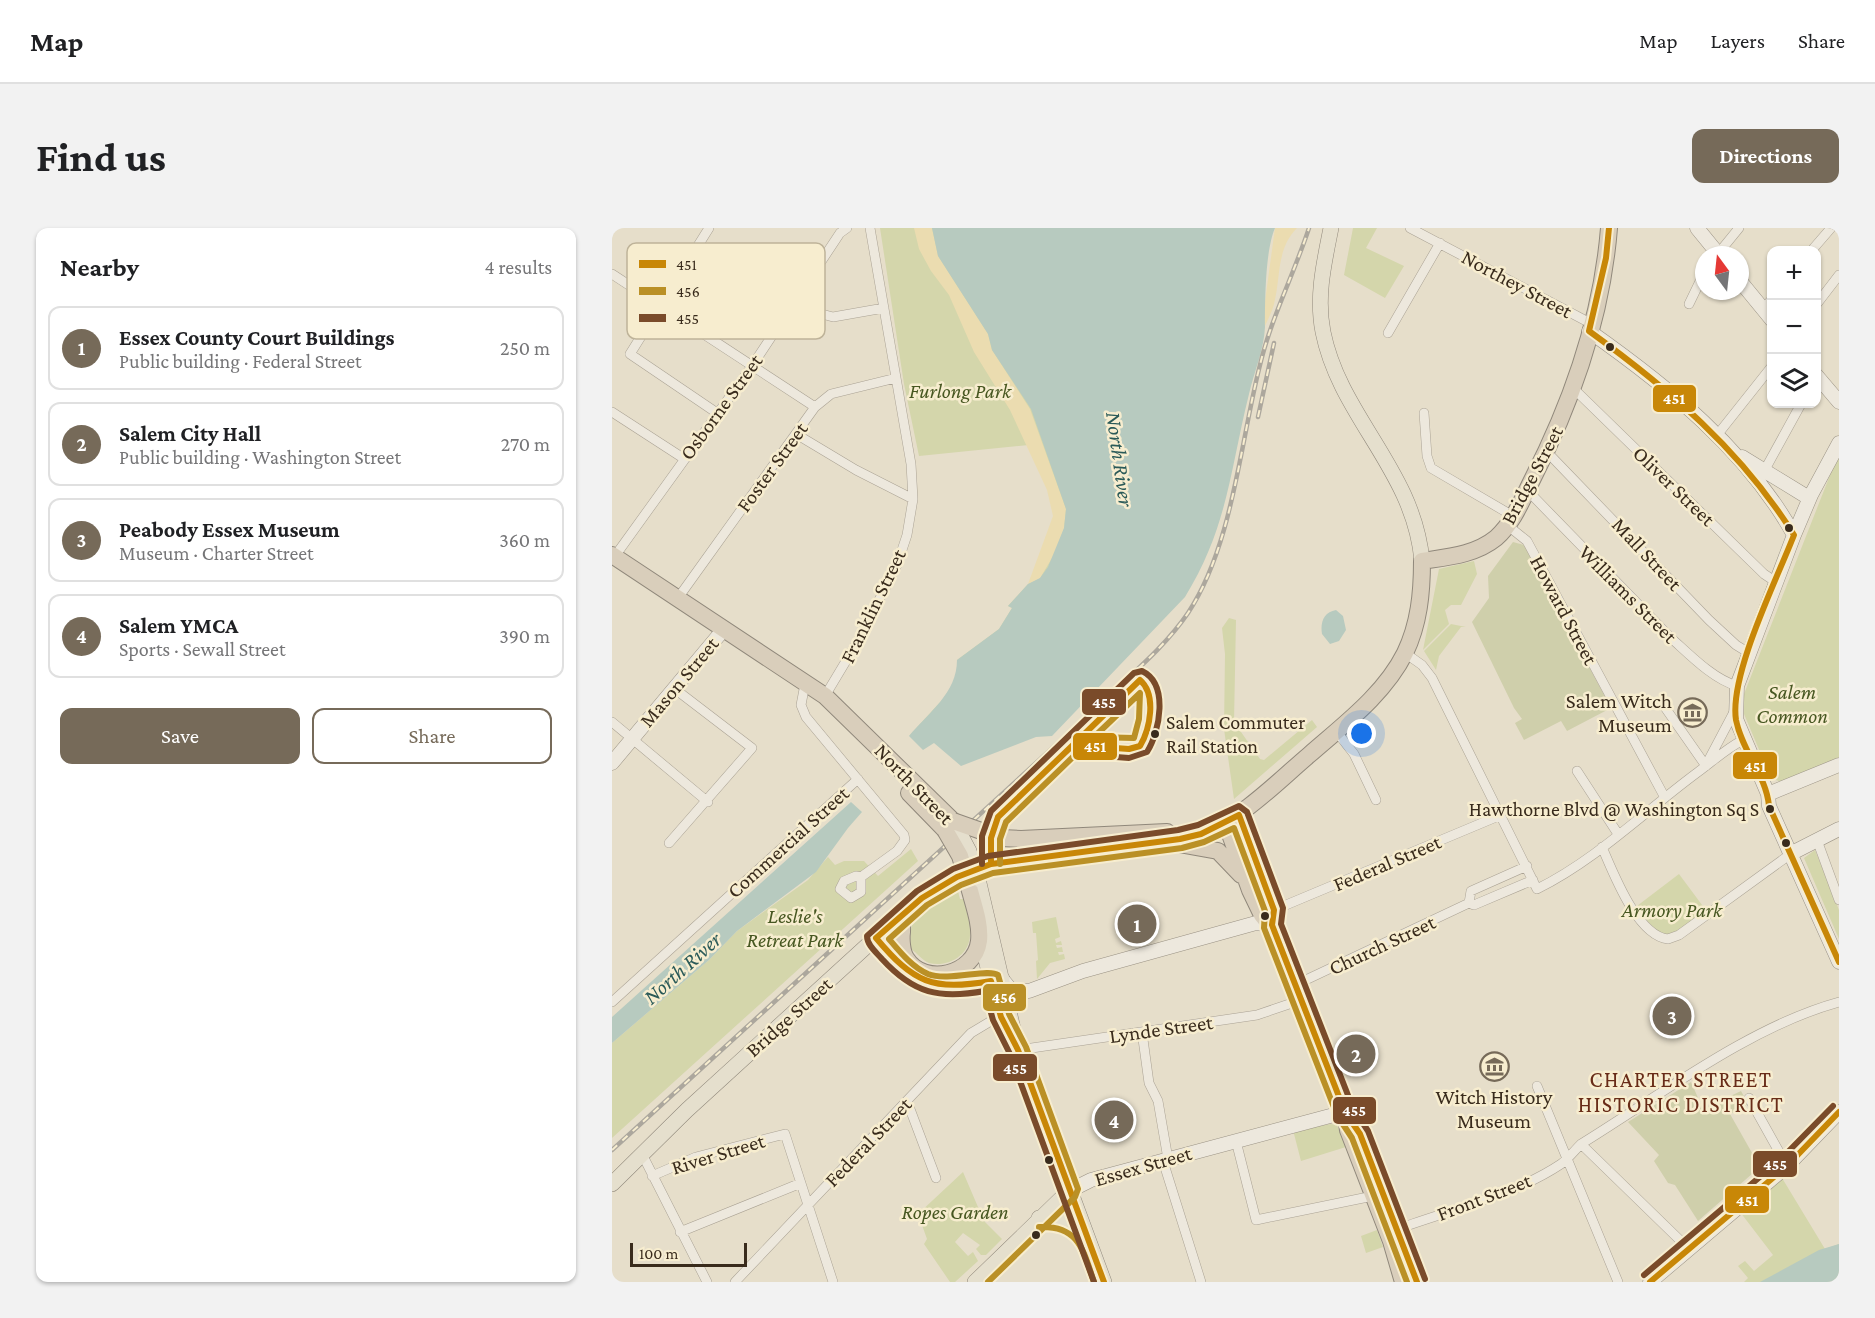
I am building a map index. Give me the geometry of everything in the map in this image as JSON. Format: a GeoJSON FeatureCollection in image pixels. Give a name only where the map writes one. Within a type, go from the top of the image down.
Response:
{"type":"FeatureCollection","features":[{"type":"Feature","properties":{"kind":"highway","name":"Bridge Street"},"geometry":{"type":"LineString","coordinates":[[905,911],[946,883],[991,864],[1154,844],[1210,830],[1232,819],[1378,693],[1405,653],[1419,612],[1422,561],[1472,551],[1494,539],[1510,521],[1547,452],[1574,387],[1590,328],[1606,258],[1607,229]]}},
{"type":"Feature","properties":{"kind":"highway","name":"North Street"},"geometry":{"type":"LineString","coordinates":[[613,555],[805,684],[949,826],[960,856],[973,881],[980,930]]}},
{"type":"Feature","properties":{"kind":"highway"},"geometry":{"type":"LineString","coordinates":[[1232,819],[1250,890]]}},
{"type":"Feature","properties":{"kind":"highway"},"geometry":{"type":"LineString","coordinates":[[1232,819],[1273,917],[1298,993],[1345,1112],[1348,1129],[1395,1253],[1403,1282]]}},
{"type":"Feature","properties":{"kind":"highway"},"geometry":{"type":"LineString","coordinates":[[949,826],[1001,838],[1021,839],[1210,830]]}},
{"type":"Feature","properties":{"kind":"highway"},"geometry":{"type":"LineString","coordinates":[[1154,844],[1189,844],[1218,851],[1236,868],[1263,915],[1273,917]]}},
{"type":"Feature","properties":{"kind":"highway"},"geometry":{"type":"LineString","coordinates":[[905,911],[901,960],[928,974],[949,974],[973,956],[979,942],[980,930]]}},
{"type":"Feature","properties":{"kind":"highway"},"geometry":{"type":"LineString","coordinates":[[1345,1112],[1356,1125],[1417,1282]]}},
{"type":"Feature","properties":{"kind":"main road"},"geometry":{"type":"LineString","coordinates":[[1331,228],[1322,274],[1323,332],[1345,391],[1411,506],[1420,541],[1422,561]]}},
{"type":"Feature","properties":{"kind":"main road"},"geometry":{"type":"LineString","coordinates":[[1696,228],[1711,246]]}},
{"type":"Feature","properties":{"kind":"main road"},"geometry":{"type":"LineString","coordinates":[[1749,290],[1767,307]]}},
{"type":"Feature","properties":{"kind":"main road"},"geometry":{"type":"LineString","coordinates":[[1590,328],[1718,434],[1731,450],[1761,476],[1809,498]]}},
{"type":"Feature","properties":{"kind":"main road"},"geometry":{"type":"LineString","coordinates":[[1821,381],[1839,402]]}},
{"type":"Feature","properties":{"kind":"main road"},"geometry":{"type":"LineString","coordinates":[[1838,447],[1809,498],[1794,535],[1737,686],[1735,710],[1743,740],[1789,832],[1793,842],[1792,853],[1839,962]]}},
{"type":"Feature","properties":{"kind":"main road"},"geometry":{"type":"LineString","coordinates":[[1761,476],[1794,535]]}},
{"type":"Feature","properties":{"kind":"main road","name":"Mason Street"},"geometry":{"type":"LineString","coordinates":[[612,763],[724,629]]}},
{"type":"Feature","properties":{"kind":"main road"},"geometry":{"type":"LineString","coordinates":[[1768,794],[1839,765]]}},
{"type":"Feature","properties":{"kind":"main road"},"geometry":{"type":"LineString","coordinates":[[1792,853],[1839,829]]}},
{"type":"Feature","properties":{"kind":"main road","name":"North Street"},"geometry":{"type":"LineString","coordinates":[[973,881],[1005,1016],[1104,1282]]}},
{"type":"Feature","properties":{"kind":"main road","name":"Bridge Street"},"geometry":{"type":"LineString","coordinates":[[612,1184],[905,911]]}},
{"type":"Feature","properties":{"kind":"main road","name":"Federal Street"},"geometry":{"type":"LineString","coordinates":[[995,974],[1011,990],[1029,991],[1083,971],[1273,917]]}},
{"type":"Feature","properties":{"kind":"main road","name":"North Street"},"geometry":{"type":"LineString","coordinates":[[980,930],[995,974]]}},
{"type":"Feature","properties":{"kind":"main road"},"geometry":{"type":"LineString","coordinates":[[880,934],[912,977],[922,983],[961,985],[995,974]]}},
{"type":"Feature","properties":{"kind":"main road"},"geometry":{"type":"LineString","coordinates":[[850,961],[877,956],[901,960]]}},
{"type":"Feature","properties":{"kind":"main road"},"geometry":{"type":"LineString","coordinates":[[949,974],[995,974]]}},
{"type":"Feature","properties":{"kind":"main road","name":"Essex Street"},"geometry":{"type":"LineString","coordinates":[[983,1279],[1039,1218],[1069,1191],[1091,1180],[1345,1112]]}},
{"type":"Feature","properties":{"kind":"main road"},"geometry":{"type":"LineString","coordinates":[[1650,1282],[1787,1166],[1839,1112]]}},
{"type":"Feature","properties":{"kind":"main road"},"geometry":{"type":"LineString","coordinates":[[1039,1218],[1062,1217],[1072,1222],[1088,1239]]}},
{"type":"Feature","properties":{"kind":"street"},"geometry":{"type":"LineString","coordinates":[[699,243],[709,228]]}},
{"type":"Feature","properties":{"kind":"street","name":"Osborne Street"},"geometry":{"type":"LineString","coordinates":[[825,256],[840,233],[847,228]]}},
{"type":"Feature","properties":{"kind":"street","name":"Franklin Street"},"geometry":{"type":"LineString","coordinates":[[823,700],[858,641],[897,565],[907,536],[912,499],[911,464],[870,228]]}},
{"type":"Feature","properties":{"kind":"street","name":"Northey Street"},"geometry":{"type":"LineString","coordinates":[[1410,228],[1590,328]]}},
{"type":"Feature","properties":{"kind":"street"},"geometry":{"type":"LineString","coordinates":[[1725,246],[1739,228]]}},
{"type":"Feature","properties":{"kind":"street"},"geometry":{"type":"LineString","coordinates":[[1815,246],[1831,228]]}},
{"type":"Feature","properties":{"kind":"street"},"geometry":{"type":"LineString","coordinates":[[1389,333],[1440,243]]}},
{"type":"Feature","properties":{"kind":"street"},"geometry":{"type":"LineString","coordinates":[[612,274],[627,284]]}},
{"type":"Feature","properties":{"kind":"street"},"geometry":{"type":"LineString","coordinates":[[1820,300],[1839,274]]}},
{"type":"Feature","properties":{"kind":"street"},"geometry":{"type":"LineString","coordinates":[[1689,304],[1695,292]]}},
{"type":"Feature","properties":{"kind":"street"},"geometry":{"type":"LineString","coordinates":[[825,315],[833,317],[884,308]]}},
{"type":"Feature","properties":{"kind":"street"},"geometry":{"type":"LineString","coordinates":[[639,339],[630,354],[717,413]]}},
{"type":"Feature","properties":{"kind":"street"},"geometry":{"type":"LineString","coordinates":[[712,339],[815,408]]}},
{"type":"Feature","properties":{"kind":"street","name":"Osborne Street"},"geometry":{"type":"LineString","coordinates":[[613,555],[770,339]]}},
{"type":"Feature","properties":{"kind":"street"},"geometry":{"type":"LineString","coordinates":[[1718,434],[1767,372]]}},
{"type":"Feature","properties":{"kind":"street","name":"Foster Street"},"geometry":{"type":"LineString","coordinates":[[678,598],[815,408],[831,393],[896,378]]}},
{"type":"Feature","properties":{"kind":"street","name":"Oliver Street"},"geometry":{"type":"LineString","coordinates":[[1574,387],[1764,574],[1776,582]]}},
{"type":"Feature","properties":{"kind":"street"},"geometry":{"type":"LineString","coordinates":[[1761,476],[1799,408]]}},
{"type":"Feature","properties":{"kind":"street"},"geometry":{"type":"LineString","coordinates":[[612,412],[683,458]]}},
{"type":"Feature","properties":{"kind":"street","name":"Howard Street"},"geometry":{"type":"LineString","coordinates":[[1424,413],[1427,456],[1431,468],[1510,521],[1527,541],[1664,796]]}},
{"type":"Feature","properties":{"kind":"street"},"geometry":{"type":"LineString","coordinates":[[796,434],[856,470],[912,499]]}},
{"type":"Feature","properties":{"kind":"street","name":"Mall Street"},"geometry":{"type":"LineString","coordinates":[[1547,452],[1709,620],[1736,645],[1749,653]]}},
{"type":"Feature","properties":{"kind":"street","name":"Williams Street"},"geometry":{"type":"LineString","coordinates":[[1527,490],[1671,638],[1693,658],[1729,684],[1737,686]]}},
{"type":"Feature","properties":{"kind":"street"},"geometry":{"type":"LineString","coordinates":[[1405,653],[1422,664],[1432,678],[1537,889],[1560,878],[1664,796],[1743,740]]}},
{"type":"Feature","properties":{"kind":"street","name":"North Street"},"geometry":{"type":"LineString","coordinates":[[805,684],[801,699],[802,711],[901,830],[905,840],[897,851],[861,877]]}},
{"type":"Feature","properties":{"kind":"street"},"geometry":{"type":"LineString","coordinates":[[669,843],[708,802],[752,748],[675,689]]}},
{"type":"Feature","properties":{"kind":"street"},"geometry":{"type":"LineString","coordinates":[[1664,706],[1706,766]]}},
{"type":"Feature","properties":{"kind":"street"},"geometry":{"type":"LineString","coordinates":[[1706,766],[1735,710]]}},
{"type":"Feature","properties":{"kind":"street"},"geometry":{"type":"LineString","coordinates":[[612,722],[708,802]]}},
{"type":"Feature","properties":{"kind":"street"},"geometry":{"type":"LineString","coordinates":[[1336,731],[1354,754],[1376,800]]}},
{"type":"Feature","properties":{"kind":"street"},"geometry":{"type":"LineString","coordinates":[[1577,771],[1618,834]]}},
{"type":"Feature","properties":{"kind":"street","name":"Commercial Street"},"geometry":{"type":"LineString","coordinates":[[612,1002],[858,779]]}},
{"type":"Feature","properties":{"kind":"street","name":"Federal Street"},"geometry":{"type":"LineString","coordinates":[[1273,917],[1501,815]]}},
{"type":"Feature","properties":{"kind":"street"},"geometry":{"type":"LineString","coordinates":[[1817,840],[1839,900]]}},
{"type":"Feature","properties":{"kind":"street"},"geometry":{"type":"LineString","coordinates":[[1602,847],[1630,905],[1654,933],[1664,939],[1679,935],[1792,853]]}},
{"type":"Feature","properties":{"kind":"street","name":"Church Street"},"geometry":{"type":"LineString","coordinates":[[1469,903],[1472,891],[1527,867]]}},
{"type":"Feature","properties":{"kind":"street","name":"Church Street"},"geometry":{"type":"LineString","coordinates":[[1298,993],[1469,903],[1474,905],[1533,880]]}},
{"type":"Feature","properties":{"kind":"street","name":"Lynde Street"},"geometry":{"type":"LineString","coordinates":[[1018,1050],[1257,1015],[1298,993]]}},
{"type":"Feature","properties":{"kind":"street"},"geometry":{"type":"LineString","coordinates":[[1568,1159],[1581,1144],[1731,1051],[1801,1015],[1839,1002]]}},
{"type":"Feature","properties":{"kind":"street","name":"Federal Street"},"geometry":{"type":"LineString","coordinates":[[735,1282],[971,1033],[1005,1016]]}},
{"type":"Feature","properties":{"kind":"street"},"geometry":{"type":"LineString","coordinates":[[1142,1032],[1149,1083],[1158,1101],[1166,1160],[1201,1282]]}},
{"type":"Feature","properties":{"kind":"street"},"geometry":{"type":"LineString","coordinates":[[1537,1086],[1618,1282]]}},
{"type":"Feature","properties":{"kind":"street"},"geometry":{"type":"LineString","coordinates":[[1749,1098],[1787,1166]]}},
{"type":"Feature","properties":{"kind":"street"},"geometry":{"type":"LineString","coordinates":[[906,1101],[936,1178]]}},
{"type":"Feature","properties":{"kind":"street","name":"River Street"},"geometry":{"type":"LineString","coordinates":[[652,1176],[696,1157],[785,1134],[801,1183]]}},
{"type":"Feature","properties":{"kind":"street"},"geometry":{"type":"LineString","coordinates":[[1236,1141],[1256,1220],[1373,1196]]}},
{"type":"Feature","properties":{"kind":"street"},"geometry":{"type":"LineString","coordinates":[[1581,1144],[1689,1249]]}},
{"type":"Feature","properties":{"kind":"street"},"geometry":{"type":"LineString","coordinates":[[642,1154],[707,1282]]}},
{"type":"Feature","properties":{"kind":"street","name":"Front Street"},"geometry":{"type":"LineString","coordinates":[[1398,1229],[1508,1191],[1568,1159]]}},
{"type":"Feature","properties":{"kind":"street"},"geometry":{"type":"LineString","coordinates":[[680,1232],[801,1183],[833,1282]]}},
{"type":"Feature","properties":{"kind":"green space","name":"Furlong Park"},"geometry":{"type":"Polygon","coordinates":[[[880,228],[1134,228],[1115,481],[945,709],[909,736],[943,699],[957,678],[957,660],[999,629],[1012,608],[1008,606],[1028,584],[1040,578],[1064,528],[1039,444],[919,456],[904,384],[880,228]]]}},
{"type":"Feature","properties":{"kind":"green space"},"geometry":{"type":"Polygon","coordinates":[[[1353,228],[1377,228],[1366,248],[1404,266],[1385,298],[1344,275],[1353,228]]]}},
{"type":"Feature","properties":{"kind":"green space","name":"Salem Common"},"geometry":{"type":"Polygon","coordinates":[[[1839,458],[1839,757],[1781,782],[1771,778],[1744,714],[1744,694],[1834,465],[1839,458]]]}},
{"type":"Feature","properties":{"kind":"green space"},"geometry":{"type":"Polygon","coordinates":[[[1513,542],[1524,545],[1611,708],[1567,731],[1561,721],[1524,740],[1515,723],[1522,719],[1514,708],[1472,622],[1489,598],[1488,576],[1513,542]]]}},
{"type":"Feature","properties":{"kind":"green space"},"geometry":{"type":"Polygon","coordinates":[[[1474,561],[1477,574],[1461,605],[1451,605],[1445,610],[1449,624],[1423,650],[1439,569],[1474,561]]]}},
{"type":"Feature","properties":{"kind":"green space"},"geometry":{"type":"Polygon","coordinates":[[[1229,618],[1236,620],[1234,722],[1260,759],[1264,760],[1312,720],[1317,727],[1234,799],[1224,729],[1225,654],[1222,628],[1229,618]]]}},
{"type":"Feature","properties":{"kind":"green space"},"geometry":{"type":"Polygon","coordinates":[[[1451,624],[1466,627],[1461,627],[1439,656],[1436,670],[1424,651],[1451,624]]]}},
{"type":"Feature","properties":{"kind":"green space","name":"Leslie's Retreat Park"},"geometry":{"type":"Polygon","coordinates":[[[911,849],[918,861],[612,1138],[612,1043],[709,960],[737,931],[808,880],[828,857],[835,865],[844,861],[864,861],[878,876],[911,849]]]}},
{"type":"Feature","properties":{"kind":"green space"},"geometry":{"type":"Polygon","coordinates":[[[1815,850],[1839,910],[1839,939],[1804,858],[1815,850]]]}},
{"type":"Feature","properties":{"kind":"green space","name":"Armory Park"},"geometry":{"type":"Polygon","coordinates":[[[1679,874],[1708,913],[1664,938],[1633,909],[1679,874]]]}},
{"type":"Feature","properties":{"kind":"green space"},"geometry":{"type":"Polygon","coordinates":[[[957,887],[960,899],[964,899],[968,917],[969,943],[962,954],[950,962],[936,964],[924,961],[911,949],[910,936],[916,917],[928,904],[957,887]]]}},
{"type":"Feature","properties":{"kind":"green space"},"geometry":{"type":"Polygon","coordinates":[[[1056,917],[1060,937],[1055,939],[1056,943],[1061,941],[1062,945],[1056,945],[1057,948],[1062,947],[1063,952],[1058,952],[1059,955],[1064,954],[1065,959],[1050,963],[1037,979],[1036,933],[1033,933],[1032,922],[1056,917]]]}},
{"type":"Feature","properties":{"kind":"green space"},"geometry":{"type":"Polygon","coordinates":[[[1691,1082],[1703,1109],[1741,1091],[1748,1104],[1730,1114],[1760,1167],[1698,1221],[1675,1185],[1668,1183],[1654,1161],[1659,1155],[1628,1122],[1691,1082]]]}},
{"type":"Feature","properties":{"kind":"green space"},"geometry":{"type":"Polygon","coordinates":[[[1337,1125],[1346,1147],[1301,1161],[1293,1130],[1337,1125]]]}},
{"type":"Feature","properties":{"kind":"green space","name":"Ropes Garden"},"geometry":{"type":"Polygon","coordinates":[[[963,1172],[984,1221],[1002,1239],[986,1255],[981,1255],[976,1249],[980,1245],[963,1233],[955,1242],[968,1256],[973,1252],[978,1261],[955,1282],[950,1282],[924,1244],[927,1239],[918,1214],[963,1172]]]}},
{"type":"Feature","properties":{"kind":"green space"},"geometry":{"type":"Polygon","coordinates":[[[1779,1173],[1825,1249],[1839,1244],[1812,1282],[1744,1282],[1748,1278],[1738,1266],[1745,1261],[1754,1271],[1773,1255],[1737,1208],[1779,1173]]]}},
{"type":"Feature","properties":{"kind":"green space"},"geometry":{"type":"Polygon","coordinates":[[[1377,1230],[1383,1247],[1366,1253],[1361,1236],[1377,1230]]]}},
{"type":"Feature","properties":{"kind":"sand"},"geometry":{"type":"Polygon","coordinates":[[[914,228],[932,228],[938,256],[988,334],[992,350],[1030,409],[1066,509],[1064,528],[1055,553],[1040,578],[1028,584],[1053,516],[1047,490],[1010,410],[974,352],[949,295],[931,271],[919,249],[914,228]]]}},
{"type":"Feature","properties":{"kind":"sand"},"geometry":{"type":"Polygon","coordinates":[[[1275,228],[1297,228],[1290,236],[1282,254],[1274,304],[1265,326],[1263,316],[1275,228]]]}},
{"type":"Feature","properties":{"kind":"water","name":"North River"},"geometry":{"type":"Polygon","coordinates":[[[932,228],[1275,228],[1267,263],[1263,344],[1249,394],[1226,498],[1210,546],[1185,597],[1052,736],[1036,737],[961,766],[934,743],[923,750],[909,736],[947,692],[956,672],[957,660],[999,629],[1012,608],[1008,606],[1028,584],[1040,578],[1048,567],[1064,528],[1066,509],[1031,409],[992,350],[988,334],[938,256],[932,228]]]}},
{"type":"Feature","properties":{"kind":"water"},"geometry":{"type":"Polygon","coordinates":[[[1336,610],[1343,616],[1346,630],[1339,641],[1330,644],[1322,634],[1322,625],[1326,615],[1336,610]]]}},
{"type":"Feature","properties":{"kind":"water","name":"North River"},"geometry":{"type":"Polygon","coordinates":[[[851,802],[862,812],[816,872],[737,931],[709,960],[612,1043],[612,1017],[851,802]]]}},
{"type":"Feature","properties":{"kind":"water"},"geometry":{"type":"Polygon","coordinates":[[[1839,1244],[1839,1282],[1760,1282],[1819,1250],[1839,1244]]]}},
{"type":"Feature","properties":{"kind":"railway"},"geometry":{"type":"LineString","coordinates":[[612,1150],[1093,711],[1178,627],[1203,586],[1215,557],[1233,493],[1265,348],[1309,228]]}},
{"type":"Feature","properties":{"kind":"railway"},"geometry":{"type":"LineString","coordinates":[[1258,417],[1274,343]]}},
{"type":"Feature","properties":{"kind":"transit line","name":"451"},"geometry":{"type":"LineString","coordinates":[[1609,228],[1606,258],[1589,331],[1647,375],[1702,423],[1751,475],[1794,535],[1747,653],[1736,701],[1736,720],[1743,742],[1763,784],[1769,806],[1839,962]]}},
{"type":"Feature","properties":{"kind":"transit line","name":"455"},"geometry":{"type":"LineString","coordinates":[[982,864],[982,836],[991,811],[1134,673],[1142,671],[1150,677],[1156,686],[1159,708],[1156,732],[1147,752],[1129,758],[1076,754]]}},
{"type":"Feature","properties":{"kind":"transit line","name":"451"},"geometry":{"type":"LineString","coordinates":[[1140,680],[1149,694],[1150,703],[1147,731],[1140,746],[1129,749],[1073,745],[1140,680]]}},
{"type":"Feature","properties":{"kind":"transit line","name":"456"},"geometry":{"type":"LineString","coordinates":[[1140,693],[1139,719],[1134,738],[1094,737],[1140,693]]}},
{"type":"Feature","properties":{"kind":"transit line","name":"451"},"geometry":{"type":"LineString","coordinates":[[991,864],[991,838],[998,817],[1073,745]]}},
{"type":"Feature","properties":{"kind":"transit line","name":"456"},"geometry":{"type":"LineString","coordinates":[[1000,864],[1000,839],[1006,822],[1076,754]]}},
{"type":"Feature","properties":{"kind":"transit line","name":"455"},"geometry":{"type":"LineString","coordinates":[[1094,1282],[1010,1054],[993,1020],[985,991],[941,994],[917,987],[905,980],[882,959],[870,945],[867,936],[917,891],[953,869],[988,856],[1178,830],[1198,825],[1239,806],[1247,812],[1283,908],[1281,924],[1353,1108],[1368,1131],[1425,1279]]}},
{"type":"Feature","properties":{"kind":"transit line","name":"451"},"geometry":{"type":"LineString","coordinates":[[1104,1282],[1018,1050],[1001,1017],[991,981],[953,985],[926,980],[902,965],[876,938],[922,898],[957,877],[991,864],[1180,839],[1201,834],[1239,815],[1274,910],[1272,925],[1345,1112],[1360,1134],[1417,1282]]}},
{"type":"Feature","properties":{"kind":"transit line","name":"456"},"geometry":{"type":"LineString","coordinates":[[988,1282],[1075,1197],[1078,1189],[1026,1047],[1009,1014],[998,975],[986,973],[946,977],[928,974],[912,963],[889,939],[927,905],[961,885],[993,873],[1182,848],[1204,842],[1234,828],[1265,911],[1264,928],[1337,1115],[1352,1138],[1407,1282]]}},
{"type":"Feature","properties":{"kind":"transit line","name":"455"},"geometry":{"type":"LineString","coordinates":[[1644,1275],[1781,1159],[1833,1106]]}},
{"type":"Feature","properties":{"kind":"transit line","name":"451"},"geometry":{"type":"LineString","coordinates":[[1650,1282],[1787,1166],[1839,1112]]}},
{"type":"Feature","properties":{"kind":"transit line","name":"456"},"geometry":{"type":"LineString","coordinates":[[1039,1227],[1052,1227],[1071,1235],[1082,1250],[1094,1282]]}},
{"type":"Feature","properties":{"kind":"place","name":"Salem Witch Museum"},"geometry":{"type":"Point","coordinates":[1693,713]}},
{"type":"Feature","properties":{"kind":"place","name":"Salem Commuter Rail Station"},"geometry":{"type":"Point","coordinates":[1155,734]}},
{"type":"Feature","properties":{"kind":"place","name":"Hawthorne Blvd @ Washington Sq S"},"geometry":{"type":"Point","coordinates":[1770,809]}},
{"type":"Feature","properties":{"kind":"place","name":"Essex County Court Buildings"},"geometry":{"type":"Point","coordinates":[1137,924]}},
{"type":"Feature","properties":{"kind":"place","name":"Peabody Essex Museum"},"geometry":{"type":"Point","coordinates":[1672,1016]}},
{"type":"Feature","properties":{"kind":"place","name":"Salem City Hall"},"geometry":{"type":"Point","coordinates":[1356,1054]}},
{"type":"Feature","properties":{"kind":"place","name":"Witch History Museum"},"geometry":{"type":"Point","coordinates":[1494,1066]}},
{"type":"Feature","properties":{"kind":"place","name":"Salem YMCA"},"geometry":{"type":"Point","coordinates":[1114,1120]}},
{"type":"Feature","properties":{"kind":"district","name":"CHARTER STREET HISTORIC DISTRICT"},"geometry":{"type":"Point","coordinates":[1681,1092]}}]}
